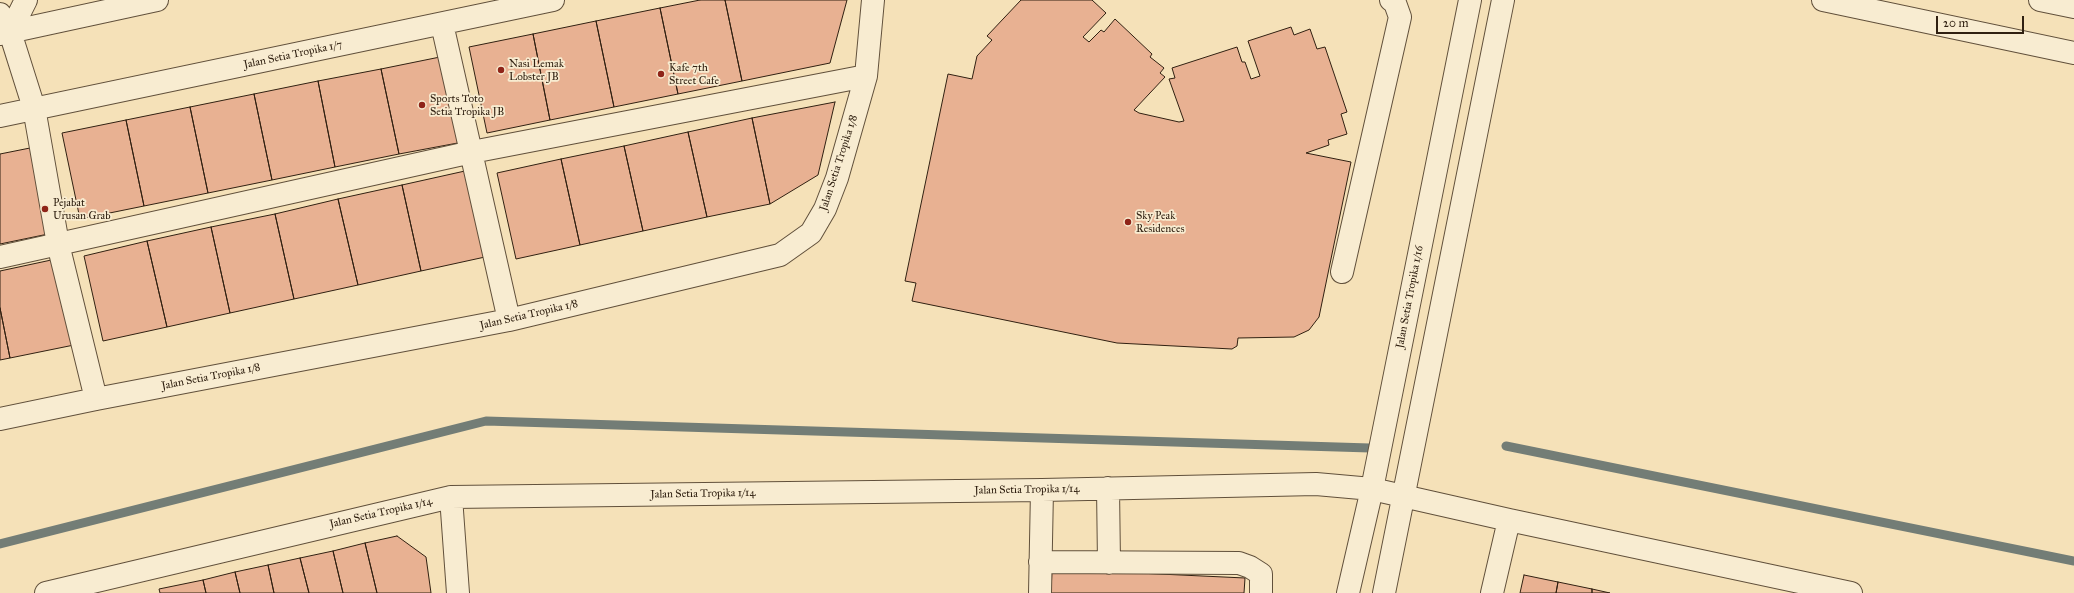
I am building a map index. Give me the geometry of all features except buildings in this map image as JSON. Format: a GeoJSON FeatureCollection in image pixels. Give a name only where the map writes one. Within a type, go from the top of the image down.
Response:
{"type":"FeatureCollection","features":[{"type":"Feature","properties":{"kind":"street"},"geometry":{"type":"LineString","coordinates":[[3,27],[26,0]]}},
{"type":"Feature","properties":{"kind":"street"},"geometry":{"type":"LineString","coordinates":[[3,27],[157,0]]}},
{"type":"Feature","properties":{"kind":"street","name":"Jalan Setia Tropika 1/7"},"geometry":{"type":"LineString","coordinates":[[0,116],[553,0]]}},
{"type":"Feature","properties":{"kind":"street","name":"Jalan Setia Tropika 1/8"},"geometry":{"type":"LineString","coordinates":[[0,419],[96,399],[509,320],[780,255],[811,233],[825,209],[837,178],[866,76],[873,0]]}},
{"type":"Feature","properties":{"kind":"street"},"geometry":{"type":"LineString","coordinates":[[1342,272],[1400,17],[1395,3],[1391,0]]}},
{"type":"Feature","properties":{"kind":"street","name":"Jalan Setia Tropika 1/16"},"geometry":{"type":"LineString","coordinates":[[1348,593],[1372,489],[1470,0]]}},
{"type":"Feature","properties":{"kind":"street"},"geometry":{"type":"LineString","coordinates":[[1823,0],[2074,53]]}},
{"type":"Feature","properties":{"kind":"street"},"geometry":{"type":"LineString","coordinates":[[2040,0],[2074,7]]}},
{"type":"Feature","properties":{"kind":"street"},"geometry":{"type":"LineString","coordinates":[[1384,593],[1503,1]]}},
{"type":"Feature","properties":{"kind":"street"},"geometry":{"type":"LineString","coordinates":[[442,24],[509,320]]}},
{"type":"Feature","properties":{"kind":"street"},"geometry":{"type":"LineString","coordinates":[[3,27],[34,108],[58,244],[96,399]]}},
{"type":"Feature","properties":{"kind":"street"},"geometry":{"type":"LineString","coordinates":[[0,257],[472,152],[866,76]]}},
{"type":"Feature","properties":{"kind":"street","name":"Jalan Setia Tropika 1/14"},"geometry":{"type":"LineString","coordinates":[[46,593],[126,584],[451,497],[1042,490],[1316,484],[1372,489],[1404,495],[1509,520],[1851,593]]}},
{"type":"Feature","properties":{"kind":"street"},"geometry":{"type":"LineString","coordinates":[[1108,488],[1109,563]]}},
{"type":"Feature","properties":{"kind":"street"},"geometry":{"type":"LineString","coordinates":[[1040,593],[1042,490]]}},
{"type":"Feature","properties":{"kind":"street"},"geometry":{"type":"LineString","coordinates":[[451,497],[458,593]]}},
{"type":"Feature","properties":{"kind":"street"},"geometry":{"type":"LineString","coordinates":[[1492,593],[1509,520]]}},
{"type":"Feature","properties":{"kind":"street"},"geometry":{"type":"LineString","coordinates":[[1040,562],[1238,563],[1250,567],[1261,574],[1261,593]]}},
{"type":"Feature","properties":{"kind":"waterway"},"geometry":{"type":"LineString","coordinates":[[0,544],[486,421],[1370,448]]}},
{"type":"Feature","properties":{"kind":"waterway"},"geometry":{"type":"LineString","coordinates":[[1506,446],[2074,561]]}},
{"type":"Feature","properties":{"kind":"place","name":"Nasi Lemak Lobster JB"},"geometry":{"type":"Point","coordinates":[501,70]}},
{"type":"Feature","properties":{"kind":"place","name":"Kafe 7th Street Cafe"},"geometry":{"type":"Point","coordinates":[661,74]}},
{"type":"Feature","properties":{"kind":"place","name":"Sports Toto Setia Tropika JB"},"geometry":{"type":"Point","coordinates":[422,105]}},
{"type":"Feature","properties":{"kind":"place","name":"Pejabat Urusan Grab"},"geometry":{"type":"Point","coordinates":[45,209]}},
{"type":"Feature","properties":{"kind":"place","name":"Sky Peak Residences"},"geometry":{"type":"Point","coordinates":[1128,222]}}]}
